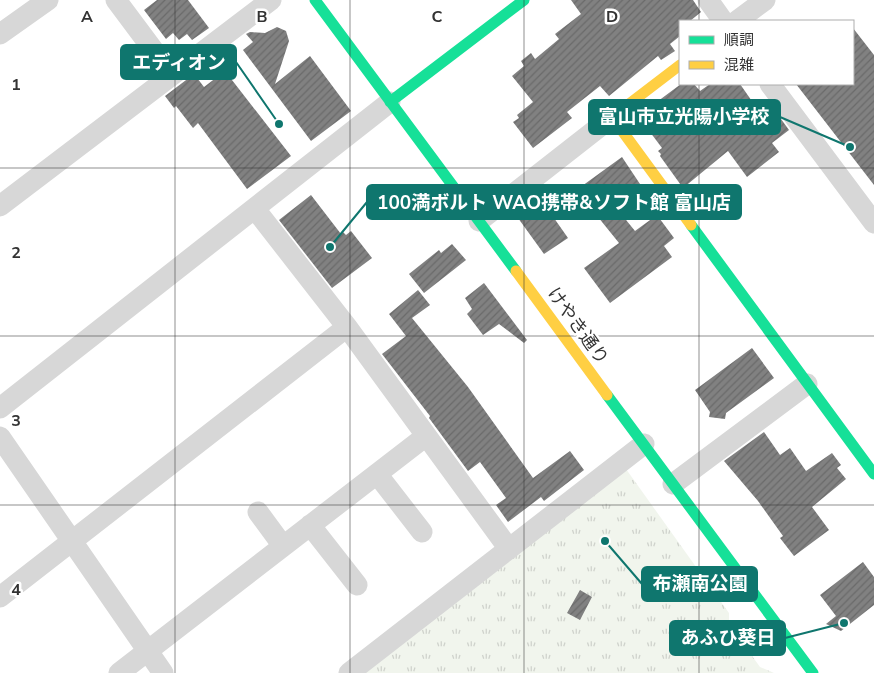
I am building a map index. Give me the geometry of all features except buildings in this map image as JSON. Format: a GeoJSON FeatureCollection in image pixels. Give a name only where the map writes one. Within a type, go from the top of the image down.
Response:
{"type":"FeatureCollection","features":[{"type":"Feature","properties":{"kind":"street"},"geometry":{"type":"LineString","coordinates":[[0,34],[48,0]]}},
{"type":"Feature","properties":{"kind":"street"},"geometry":{"type":"LineString","coordinates":[[116,0],[172,75]]}},
{"type":"Feature","properties":{"kind":"street"},"geometry":{"type":"LineString","coordinates":[[0,206],[271,0]]}},
{"type":"Feature","properties":{"kind":"street","name":"けやき通り"},"geometry":{"type":"LineString","coordinates":[[315,0],[813,673]]}},
{"type":"Feature","properties":{"kind":"street"},"geometry":{"type":"LineString","coordinates":[[708,0],[722,20]]}},
{"type":"Feature","properties":{"kind":"street"},"geometry":{"type":"LineString","coordinates":[[738,20],[765,0]]}},
{"type":"Feature","properties":{"kind":"street"},"geometry":{"type":"LineString","coordinates":[[0,408],[514,3]]}},
{"type":"Feature","properties":{"kind":"street"},"geometry":{"type":"LineString","coordinates":[[479,221],[679,66]]}},
{"type":"Feature","properties":{"kind":"street"},"geometry":{"type":"LineString","coordinates":[[771,85],[874,223]]}},
{"type":"Feature","properties":{"kind":"street"},"geometry":{"type":"LineString","coordinates":[[612,117],[874,474]]}},
{"type":"Feature","properties":{"kind":"street"},"geometry":{"type":"LineString","coordinates":[[255,208],[347,327],[509,549]]}},
{"type":"Feature","properties":{"kind":"street"},"geometry":{"type":"LineString","coordinates":[[0,597],[347,327]]}},
{"type":"Feature","properties":{"kind":"street"},"geometry":{"type":"LineString","coordinates":[[673,484],[807,384]]}},
{"type":"Feature","properties":{"kind":"street"},"geometry":{"type":"LineString","coordinates":[[120,673],[426,436]]}},
{"type":"Feature","properties":{"kind":"street"},"geometry":{"type":"LineString","coordinates":[[0,437],[73,540],[163,673]]}},
{"type":"Feature","properties":{"kind":"street"},"geometry":{"type":"LineString","coordinates":[[348,673],[644,444]]}},
{"type":"Feature","properties":{"kind":"street"},"geometry":{"type":"LineString","coordinates":[[377,474],[422,532]]}},
{"type":"Feature","properties":{"kind":"street"},"geometry":{"type":"LineString","coordinates":[[258,512],[283,546]]}},
{"type":"Feature","properties":{"kind":"street"},"geometry":{"type":"LineString","coordinates":[[310,526],[357,585]]}},
{"type":"Feature","properties":{"kind":"green space"},"geometry":{"type":"Polygon","coordinates":[[[626,469],[729,613],[729,624],[760,667],[774,673],[362,673],[626,469]]]}},
{"type":"Feature","properties":{"kind":"traffic: fast"},"geometry":{"type":"LineString","coordinates":[[315,0],[516,271]]}},
{"type":"Feature","properties":{"kind":"traffic: fast"},"geometry":{"type":"LineString","coordinates":[[390,102],[524,0]]}},
{"type":"Feature","properties":{"kind":"traffic: fast"},"geometry":{"type":"LineString","coordinates":[[691,225],[874,474]]}},
{"type":"Feature","properties":{"kind":"traffic: fast"},"geometry":{"type":"LineString","coordinates":[[607,395],[813,673]]}},
{"type":"Feature","properties":{"kind":"traffic: slow"},"geometry":{"type":"LineString","coordinates":[[679,66],[612,117],[691,225]]}},
{"type":"Feature","properties":{"kind":"traffic: slow"},"geometry":{"type":"LineString","coordinates":[[516,271],[607,395]]}},
{"type":"Feature","properties":{"kind":"place","name":"エディオン"},"geometry":{"type":"Point","coordinates":[279,124]}},
{"type":"Feature","properties":{"kind":"place","name":"富山市立光陽小学校"},"geometry":{"type":"Point","coordinates":[850,147]}},
{"type":"Feature","properties":{"kind":"place","name":"100満ボルト WAO携帯&ソフト館 富山店"},"geometry":{"type":"Point","coordinates":[330,247]}},
{"type":"Feature","properties":{"kind":"place","name":"布瀬南公園"},"geometry":{"type":"Point","coordinates":[605,541]}},
{"type":"Feature","properties":{"kind":"place","name":"あふひ葵日"},"geometry":{"type":"Point","coordinates":[844,623]}}]}
